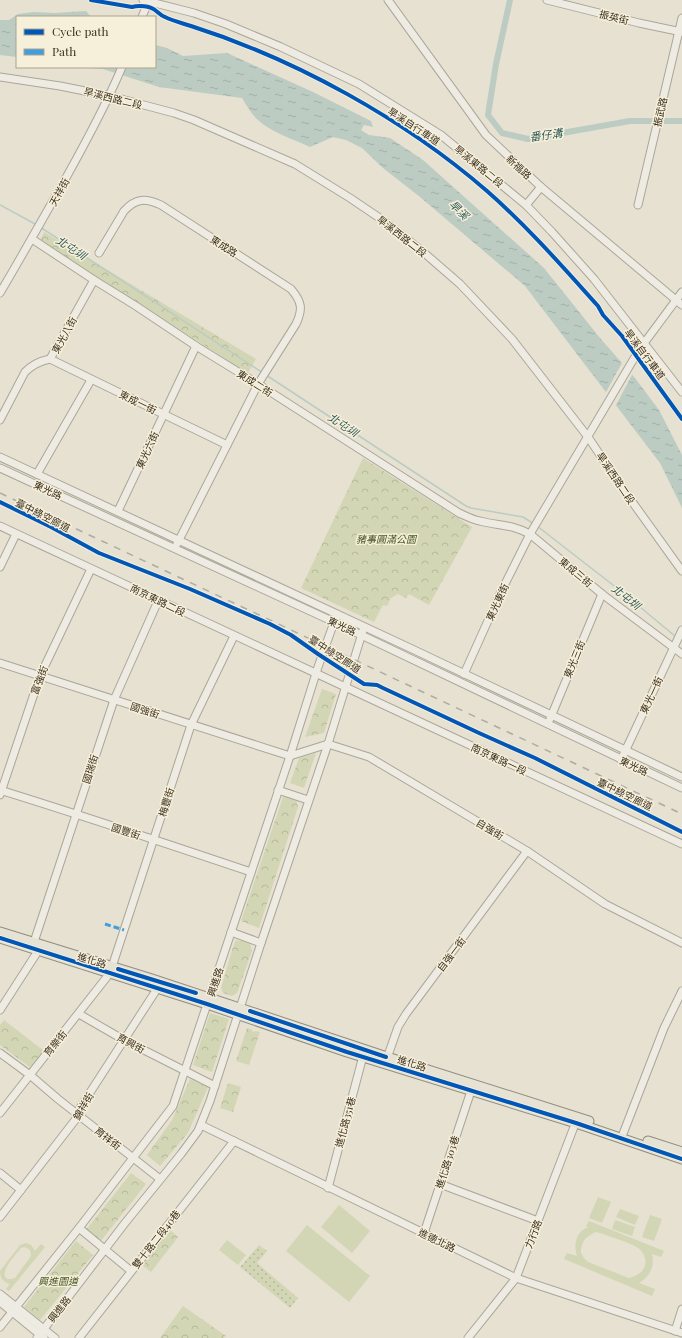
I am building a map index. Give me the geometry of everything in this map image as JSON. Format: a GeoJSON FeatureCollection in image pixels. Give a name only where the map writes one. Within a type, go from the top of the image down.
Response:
{"type":"FeatureCollection","features":[{"type":"Feature","properties":{"kind":"main road","name":"進化路"},"geometry":{"type":"LineString","coordinates":[[0,932],[34,942],[111,970],[386,1060],[577,1120],[682,1159]]}},
{"type":"Feature","properties":{"kind":"main road","name":"進化路"},"geometry":{"type":"LineString","coordinates":[[0,938],[38,951],[111,970],[157,989],[208,1001]]}},
{"type":"Feature","properties":{"kind":"main road","name":"進化路"},"geometry":{"type":"LineString","coordinates":[[239,1011],[363,1056],[386,1060],[470,1091],[577,1120]]}},
{"type":"Feature","properties":{"kind":"main road","name":"進化路"},"geometry":{"type":"LineString","coordinates":[[622,1136],[682,1152]]}},
{"type":"Feature","properties":{"kind":"street"},"geometry":{"type":"LineString","coordinates":[[142,16],[146,9],[147,0]]}},
{"type":"Feature","properties":{"kind":"street","name":"旱溪東路二段"},"geometry":{"type":"LineString","coordinates":[[147,0],[194,13],[226,24],[281,47],[359,84],[441,135],[526,205],[552,232],[594,279],[682,392]]}},
{"type":"Feature","properties":{"kind":"street","name":"新福路"},"geometry":{"type":"LineString","coordinates":[[388,0],[486,135],[541,187],[682,304]]}},
{"type":"Feature","properties":{"kind":"street","name":"振英街"},"geometry":{"type":"LineString","coordinates":[[547,0],[639,23],[680,31]]}},
{"type":"Feature","properties":{"kind":"street","name":"振武路"},"geometry":{"type":"LineString","coordinates":[[638,205],[682,18]]}},
{"type":"Feature","properties":{"kind":"street","name":"天祥街"},"geometry":{"type":"LineString","coordinates":[[0,293],[91,133],[110,96],[122,68]]}},
{"type":"Feature","properties":{"kind":"street","name":"旱溪西路二段"},"geometry":{"type":"LineString","coordinates":[[0,76],[110,96],[174,113],[194,120],[295,164],[387,223],[460,284],[512,339],[588,437],[623,489],[682,571]]}},
{"type":"Feature","properties":{"kind":"street"},"geometry":{"type":"LineString","coordinates":[[526,205],[541,187]]}},
{"type":"Feature","properties":{"kind":"street","name":"東成路"},"geometry":{"type":"LineString","coordinates":[[99,253],[124,211],[130,205],[136,201],[152,201],[161,205],[291,289],[297,297],[300,305],[300,314],[296,324],[258,384]]}},
{"type":"Feature","properties":{"kind":"street","name":"東成二街"},"geometry":{"type":"LineString","coordinates":[[32,239],[196,346],[258,384],[453,510],[469,518],[480,521]]}},
{"type":"Feature","properties":{"kind":"street","name":"東光八街"},"geometry":{"type":"LineString","coordinates":[[0,420],[24,372],[31,366],[41,361],[50,359],[94,280]]}},
{"type":"Feature","properties":{"kind":"street","name":"東光東街"},"geometry":{"type":"LineString","coordinates":[[464,674],[500,594],[531,533],[639,350],[682,292]]}},
{"type":"Feature","properties":{"kind":"street","name":"東光六街"},"geometry":{"type":"LineString","coordinates":[[118,511],[196,346]]}},
{"type":"Feature","properties":{"kind":"street","name":"東成一街"},"geometry":{"type":"LineString","coordinates":[[50,359],[227,445]]}},
{"type":"Feature","properties":{"kind":"street"},"geometry":{"type":"LineString","coordinates":[[37,474],[92,380]]}},
{"type":"Feature","properties":{"kind":"street"},"geometry":{"type":"LineString","coordinates":[[174,548],[258,384]]}},
{"type":"Feature","properties":{"kind":"street","name":"東光路"},"geometry":{"type":"LineString","coordinates":[[0,457],[118,511],[682,777]]}},
{"type":"Feature","properties":{"kind":"street","name":"東光路"},"geometry":{"type":"LineString","coordinates":[[0,468],[334,622],[682,788]]}},
{"type":"Feature","properties":{"kind":"street","name":"東成三街"},"geometry":{"type":"LineString","coordinates":[[480,521],[507,525],[531,533],[602,594],[682,654]]}},
{"type":"Feature","properties":{"kind":"street","name":"南京東路二段"},"geometry":{"type":"LineString","coordinates":[[0,526],[316,674]]}},
{"type":"Feature","properties":{"kind":"street"},"geometry":{"type":"LineString","coordinates":[[0,567],[16,534]]}},
{"type":"Feature","properties":{"kind":"street","name":"富強街"},"geometry":{"type":"LineString","coordinates":[[1,792],[40,676],[91,569]]}},
{"type":"Feature","properties":{"kind":"street","name":"東光三街"},"geometry":{"type":"LineString","coordinates":[[547,724],[602,594]]}},
{"type":"Feature","properties":{"kind":"street","name":"國瑞街"},"geometry":{"type":"LineString","coordinates":[[34,942],[114,700],[158,601]]}},
{"type":"Feature","properties":{"kind":"street","name":"興進路"},"geometry":{"type":"LineString","coordinates":[[0,1327],[173,1106],[336,614]]}},
{"type":"Feature","properties":{"kind":"street","name":"興進路"},"geometry":{"type":"LineString","coordinates":[[41,1335],[105,1250],[181,1154],[201,1125],[308,800],[328,744],[364,627]]}},
{"type":"Feature","properties":{"kind":"street","name":"東光一街"},"geometry":{"type":"LineString","coordinates":[[621,760],[682,630]]}},
{"type":"Feature","properties":{"kind":"street","name":"梅豐街"},"geometry":{"type":"LineString","coordinates":[[111,970],[191,725],[234,636]]}},
{"type":"Feature","properties":{"kind":"street","name":"國強街"},"geometry":{"type":"LineString","coordinates":[[0,663],[290,756]]}},
{"type":"Feature","properties":{"kind":"street","name":"南京東路一段"},"geometry":{"type":"LineString","coordinates":[[316,674],[682,844]]}},
{"type":"Feature","properties":{"kind":"street"},"geometry":{"type":"LineString","coordinates":[[290,756],[328,744]]}},
{"type":"Feature","properties":{"kind":"street","name":"自強街"},"geometry":{"type":"LineString","coordinates":[[328,744],[369,757],[527,851],[605,904],[682,943]]}},
{"type":"Feature","properties":{"kind":"street"},"geometry":{"type":"LineString","coordinates":[[278,790],[308,800]]}},
{"type":"Feature","properties":{"kind":"street","name":"國豐街"},"geometry":{"type":"LineString","coordinates":[[1,792],[76,813],[251,872]]}},
{"type":"Feature","properties":{"kind":"street","name":"自強一街"},"geometry":{"type":"LineString","coordinates":[[386,1060],[398,1026],[406,1014],[527,851]]}},
{"type":"Feature","properties":{"kind":"street"},"geometry":{"type":"LineString","coordinates":[[231,932],[261,943]]}},
{"type":"Feature","properties":{"kind":"street"},"geometry":{"type":"LineString","coordinates":[[0,1010],[38,951]]}},
{"type":"Feature","properties":{"kind":"street","name":"育樂街"},"geometry":{"type":"LineString","coordinates":[[0,1113],[79,1014],[111,970]]}},
{"type":"Feature","properties":{"kind":"street","name":"錦祥街"},"geometry":{"type":"LineString","coordinates":[[0,1217],[79,1115],[80,1108],[157,989]]}},
{"type":"Feature","properties":{"kind":"street"},"geometry":{"type":"LineString","coordinates":[[622,1136],[664,1028],[682,990]]}},
{"type":"Feature","properties":{"kind":"street","name":"育興街"},"geometry":{"type":"LineString","coordinates":[[79,1014],[124,1040],[215,1086]]}},
{"type":"Feature","properties":{"kind":"street","name":"育祥街"},"geometry":{"type":"LineString","coordinates":[[0,1053],[30,1075],[160,1180]]}},
{"type":"Feature","properties":{"kind":"street","name":"進化路351巷"},"geometry":{"type":"LineString","coordinates":[[328,1188],[363,1056]]}},
{"type":"Feature","properties":{"kind":"street","name":"進化路303巷"},"geometry":{"type":"LineString","coordinates":[[424,1233],[470,1091]]}},
{"type":"Feature","properties":{"kind":"street","name":"力行路"},"geometry":{"type":"LineString","coordinates":[[468,1338],[516,1278],[577,1120]]}},
{"type":"Feature","properties":{"kind":"street","name":"進德北路"},"geometry":{"type":"LineString","coordinates":[[201,1125],[516,1278],[678,1332]]}},
{"type":"Feature","properties":{"kind":"street","name":"雙十路二段40巷"},"geometry":{"type":"LineString","coordinates":[[79,1338],[234,1142]]}},
{"type":"Feature","properties":{"kind":"street"},"geometry":{"type":"LineString","coordinates":[[0,1173],[21,1190]]}},
{"type":"Feature","properties":{"kind":"street"},"geometry":{"type":"LineString","coordinates":[[440,1184],[538,1221]]}},
{"type":"Feature","properties":{"kind":"street"},"geometry":{"type":"LineString","coordinates":[[78,1228],[131,1271]]}},
{"type":"Feature","properties":{"kind":"street"},"geometry":{"type":"LineString","coordinates":[[0,1294],[13,1309],[41,1335],[55,1338]]}},
{"type":"Feature","properties":{"kind":"street"},"geometry":{"type":"LineString","coordinates":[[0,1302],[13,1309]]}},
{"type":"Feature","properties":{"kind":"street"},"geometry":{"type":"LineString","coordinates":[[678,1332],[682,1309]]}},
{"type":"Feature","properties":{"kind":"green space"},"geometry":{"type":"Polygon","coordinates":[[[44,232],[256,359],[248,373],[40,241],[44,232]]]}},
{"type":"Feature","properties":{"kind":"green space","name":"豬事圓滿公園"},"geometry":{"type":"Polygon","coordinates":[[[363,458],[472,527],[429,605],[409,594],[406,598],[398,594],[391,598],[387,606],[383,605],[374,622],[301,588],[363,458]]]}},
{"type":"Feature","properties":{"kind":"green space"},"geometry":{"type":"Polygon","coordinates":[[[322,689],[336,694],[324,733],[305,737],[322,689]]]}},
{"type":"Feature","properties":{"kind":"green space"},"geometry":{"type":"Polygon","coordinates":[[[316,753],[304,788],[290,783],[299,758],[316,753]]]}},
{"type":"Feature","properties":{"kind":"green space"},"geometry":{"type":"Polygon","coordinates":[[[283,797],[296,799],[298,807],[259,928],[241,921],[283,797]]]}},
{"type":"Feature","properties":{"kind":"green space"},"geometry":{"type":"Polygon","coordinates":[[[236,940],[250,943],[252,951],[237,993],[232,996],[223,993],[221,988],[236,940]]]}},
{"type":"Feature","properties":{"kind":"green space"},"geometry":{"type":"Polygon","coordinates":[[[210,1013],[229,1019],[212,1072],[193,1065],[210,1013]]]}},
{"type":"Feature","properties":{"kind":"green space"},"geometry":{"type":"Polygon","coordinates":[[[4,1020],[44,1051],[31,1068],[0,1045],[0,1025],[4,1020]]]}},
{"type":"Feature","properties":{"kind":"green space"},"geometry":{"type":"Polygon","coordinates":[[[247,1028],[251,1029],[253,1032],[260,1032],[249,1065],[236,1061],[247,1028]]]}},
{"type":"Feature","properties":{"kind":"green space"},"geometry":{"type":"Polygon","coordinates":[[[190,1079],[208,1087],[188,1133],[160,1166],[147,1155],[172,1120],[190,1079]]]}},
{"type":"Feature","properties":{"kind":"green space"},"geometry":{"type":"Polygon","coordinates":[[[228,1083],[241,1087],[233,1112],[220,1108],[228,1083]]]}},
{"type":"Feature","properties":{"kind":"green space"},"geometry":{"type":"Polygon","coordinates":[[[131,1173],[146,1184],[100,1242],[86,1230],[131,1173]]]}},
{"type":"Feature","properties":{"kind":"green space"},"geometry":{"type":"Polygon","coordinates":[[[598,1197],[611,1202],[602,1223],[589,1218],[598,1197]]]}},
{"type":"Feature","properties":{"kind":"green space"},"geometry":{"type":"Polygon","coordinates":[[[339,1205],[370,1231],[352,1253],[321,1227],[339,1205]]]}},
{"type":"Feature","properties":{"kind":"green space"},"geometry":{"type":"Polygon","coordinates":[[[620,1209],[639,1216],[635,1225],[616,1217],[620,1209]]]}},
{"type":"Feature","properties":{"kind":"green space"},"geometry":{"type":"Polygon","coordinates":[[[650,1215],[662,1219],[654,1241],[642,1237],[650,1215]]]}},
{"type":"Feature","properties":{"kind":"green space"},"geometry":{"type":"Polygon","coordinates":[[[615,1220],[635,1227],[632,1236],[612,1229],[615,1220]]]}},
{"type":"Feature","properties":{"kind":"green space"},"geometry":{"type":"Polygon","coordinates":[[[589,1221],[664,1251],[661,1257],[652,1254],[653,1263],[651,1271],[639,1283],[655,1289],[652,1296],[564,1259],[567,1253],[577,1256],[575,1247],[576,1239],[584,1229],[588,1227],[586,1226],[589,1221]],[[595,1232],[583,1242],[581,1253],[588,1262],[629,1278],[641,1272],[644,1267],[645,1260],[640,1249],[595,1232]]]}},
{"type":"Feature","properties":{"kind":"green space"},"geometry":{"type":"Polygon","coordinates":[[[307,1225],[370,1276],[349,1302],[286,1251],[307,1225]]]}},
{"type":"Feature","properties":{"kind":"green space"},"geometry":{"type":"Polygon","coordinates":[[[170,1230],[178,1237],[151,1272],[142,1265],[170,1230]]]}},
{"type":"Feature","properties":{"kind":"green space"},"geometry":{"type":"Polygon","coordinates":[[[227,1240],[246,1255],[238,1265],[219,1250],[227,1240]]]}},
{"type":"Feature","properties":{"kind":"green space","name":"興進園道"},"geometry":{"type":"Polygon","coordinates":[[[76,1241],[93,1255],[40,1320],[24,1307],[76,1241]]]}},
{"type":"Feature","properties":{"kind":"green space"},"geometry":{"type":"Polygon","coordinates":[[[26,1243],[31,1245],[35,1251],[41,1244],[45,1247],[9,1291],[6,1289],[10,1284],[2,1279],[0,1271],[20,1245],[26,1243]],[[25,1247],[21,1248],[12,1258],[5,1271],[6,1278],[15,1278],[31,1256],[30,1250],[25,1247]]]}},
{"type":"Feature","properties":{"kind":"green space"},"geometry":{"type":"Polygon","coordinates":[[[259,1245],[267,1251],[257,1263],[298,1298],[290,1308],[240,1267],[259,1245]]]}},
{"type":"Feature","properties":{"kind":"green space"},"geometry":{"type":"Polygon","coordinates":[[[183,1306],[226,1336],[223,1338],[160,1338],[183,1306]]]}},
{"type":"Feature","properties":{"kind":"water"},"geometry":{"type":"Polygon","coordinates":[[[86,11],[90,16],[16,16],[16,57],[0,55],[0,20],[9,20],[18,14],[34,12],[54,13],[86,11]]]}},
{"type":"Feature","properties":{"kind":"water","name":"旱溪"},"geometry":{"type":"Polygon","coordinates":[[[156,45],[167,48],[183,56],[227,53],[313,92],[371,121],[373,127],[364,125],[361,130],[369,135],[390,138],[423,160],[544,268],[600,338],[635,378],[659,410],[682,455],[682,508],[660,463],[525,286],[420,197],[383,168],[362,148],[346,140],[333,137],[310,147],[277,132],[259,121],[249,110],[242,98],[159,87],[103,69],[89,68],[156,68],[156,45]]]}},
{"type":"Feature","properties":{"kind":"pier"},"geometry":{"type":"Polygon","coordinates":[[[623,361],[633,373],[615,407],[605,394],[623,361]]]}},
{"type":"Feature","properties":{"kind":"waterway","name":"番仔溝"},"geometry":{"type":"LineString","coordinates":[[510,0],[496,64],[488,115],[502,133],[528,139],[630,121],[682,121]]}},
{"type":"Feature","properties":{"kind":"waterway","name":"北屯圳"},"geometry":{"type":"LineString","coordinates":[[0,205],[37,225]]}},
{"type":"Feature","properties":{"kind":"waterway","name":"北屯圳"},"geometry":{"type":"LineString","coordinates":[[40,227],[263,373]]}},
{"type":"Feature","properties":{"kind":"waterway","name":"北屯圳"},"geometry":{"type":"LineString","coordinates":[[266,375],[466,506],[523,517],[534,524]]}},
{"type":"Feature","properties":{"kind":"waterway","name":"北屯圳"},"geometry":{"type":"LineString","coordinates":[[537,526],[622,592],[676,637]]}},
{"type":"Feature","properties":{"kind":"railway"},"geometry":{"type":"LineString","coordinates":[[0,493],[682,814]]}},
{"type":"Feature","properties":{"kind":"marked path"},"geometry":{"type":"LineString","coordinates":[[105,924],[124,930]]}},
{"type":"Feature","properties":{"kind":"cycle path","name":"旱溪自行車道"},"geometry":{"type":"LineString","coordinates":[[91,0],[132,7],[147,7],[155,10],[162,16],[230,40],[269,56],[347,94],[420,139],[487,191],[544,247],[598,306],[603,315],[622,336],[682,419]]}},
{"type":"Feature","properties":{"kind":"cycle path","name":"臺中綠空廊道"},"geometry":{"type":"LineString","coordinates":[[0,502],[99,553],[190,589],[270,624],[291,635],[364,684],[377,685],[535,758],[682,832]]}},
{"type":"Feature","properties":{"kind":"cycle path"},"geometry":{"type":"LineString","coordinates":[[0,938],[207,1004],[347,1052],[576,1123],[682,1159]]}},
{"type":"Feature","properties":{"kind":"cycle path"},"geometry":{"type":"LineString","coordinates":[[118,969],[196,993]]}},
{"type":"Feature","properties":{"kind":"cycle path"},"geometry":{"type":"LineString","coordinates":[[250,1011],[386,1057]]}}]}
